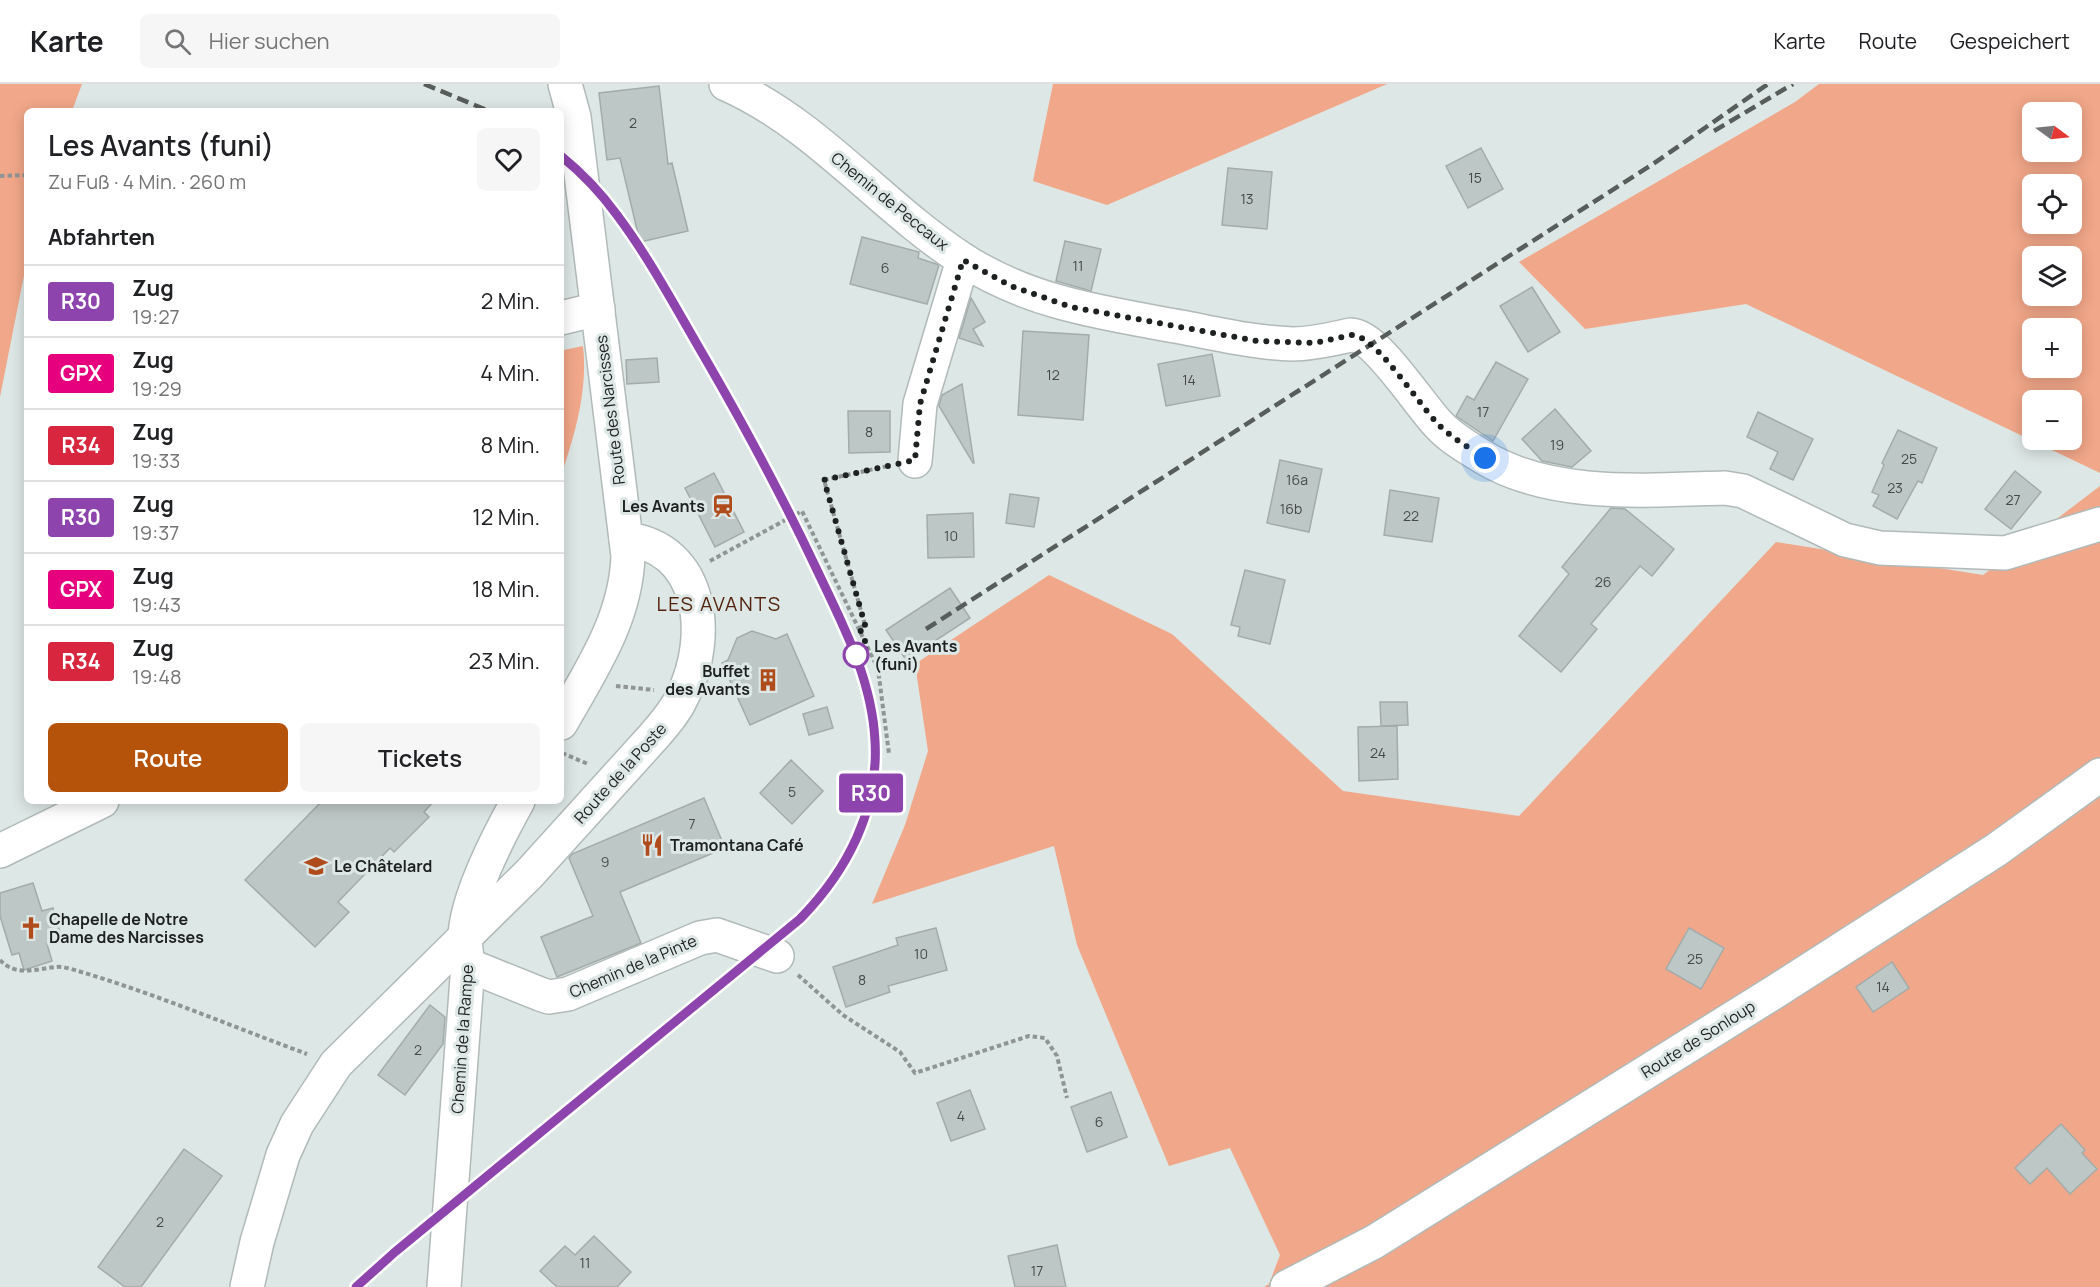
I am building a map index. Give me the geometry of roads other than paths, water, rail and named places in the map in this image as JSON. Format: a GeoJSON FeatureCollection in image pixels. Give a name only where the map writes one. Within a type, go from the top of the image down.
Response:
{"type":"FeatureCollection","features":[{"type":"Feature","properties":{"kind":"street","name":"Route des Narcisses"},"geometry":{"type":"LineString","coordinates":[[564,718],[617,617],[627,580],[626,539],[598,309],[574,117],[566,84]]}},
{"type":"Feature","properties":{"kind":"street","name":"Chemin de Peccaux"},"geometry":{"type":"LineString","coordinates":[[726,84],[802,130],[963,260],[1011,286],[1071,307],[1257,341],[1293,344],[1352,335],[1361,336],[1377,351],[1439,425],[1453,437],[1485,458],[1529,477],[1611,490],[1725,488],[1743,491],[1826,531],[1880,548],[2005,553],[2100,524]]}},
{"type":"Feature","properties":{"kind":"street"},"geometry":{"type":"LineString","coordinates":[[915,460],[920,404],[963,260]]}},
{"type":"Feature","properties":{"kind":"street"},"geometry":{"type":"LineString","coordinates":[[564,317],[598,309]]}},
{"type":"Feature","properties":{"kind":"street","name":"Route de la Poste"},"geometry":{"type":"LineString","coordinates":[[467,950],[529,874],[673,715],[684,693],[692,670],[698,615],[686,574],[675,560],[660,548],[646,541],[626,539]]}},
{"type":"Feature","properties":{"kind":"street","name":"Route de Sonloup"},"geometry":{"type":"LineString","coordinates":[[1287,1287],[1374,1242],[1773,993],[1996,850],[2100,775]]}},
{"type":"Feature","properties":{"kind":"street"},"geometry":{"type":"LineString","coordinates":[[0,851],[96,804]]}},
{"type":"Feature","properties":{"kind":"street"},"geometry":{"type":"LineString","coordinates":[[467,950],[479,884],[492,850],[516,804]]}},
{"type":"Feature","properties":{"kind":"street","name":"Chemin de la Pinte"},"geometry":{"type":"LineString","coordinates":[[467,950],[549,997],[568,994],[700,938],[717,935],[777,956]]}},
{"type":"Feature","properties":{"kind":"street","name":"Chemin de la Rampe"},"geometry":{"type":"LineString","coordinates":[[247,1287],[283,1155],[297,1124],[336,1064],[467,950]]}},
{"type":"Feature","properties":{"kind":"street","name":"Chemin de la Rampe"},"geometry":{"type":"LineString","coordinates":[[444,1287],[467,950]]}},
{"type":"Feature","properties":{"kind":"railway"},"geometry":{"type":"LineString","coordinates":[[424,84],[482,108]]}},
{"type":"Feature","properties":{"kind":"railway"},"geometry":{"type":"LineString","coordinates":[[926,629],[1653,164],[1768,84]]}},
{"type":"Feature","properties":{"kind":"railway"},"geometry":{"type":"LineString","coordinates":[[1714,131],[1793,84]]}},
{"type":"Feature","properties":{"kind":"railway"},"geometry":{"type":"LineString","coordinates":[[564,158],[598,192],[657,277],[744,425],[832,595],[855,651],[873,724],[875,754],[869,799],[861,829]]}},
{"type":"Feature","properties":{"kind":"railway"},"geometry":{"type":"LineString","coordinates":[[356,1287],[395,1252]]}},
{"type":"Feature","properties":{"kind":"train","name":"R30"},"geometry":{"type":"LineString","coordinates":[[356,1287],[395,1252],[800,919],[844,865],[861,829],[874,780],[874,724],[861,668],[842,622],[792,517],[725,391],[631,234],[605,199],[564,159]]}},
{"type":"Feature","properties":{"kind":"place","name":"Les Avants"},"geometry":{"type":"Point","coordinates":[723,506]}},
{"type":"Feature","properties":{"kind":"place","name":"Les Avants (funi)"},"geometry":{"type":"Point","coordinates":[856,655]}},
{"type":"Feature","properties":{"kind":"place","name":"Buffet des Avants"},"geometry":{"type":"Point","coordinates":[768,680]}},
{"type":"Feature","properties":{"kind":"place","name":"Tramontana Café"},"geometry":{"type":"Point","coordinates":[652,845]}},
{"type":"Feature","properties":{"kind":"place","name":"Le Châtelard"},"geometry":{"type":"Point","coordinates":[316,866]}},
{"type":"Feature","properties":{"kind":"place","name":"Chapelle de Notre Dame des Narcisses"},"geometry":{"type":"Point","coordinates":[31,928]}},
{"type":"Feature","properties":{"kind":"district","name":"LES AVANTS"},"geometry":{"type":"Point","coordinates":[719,604]}}]}
